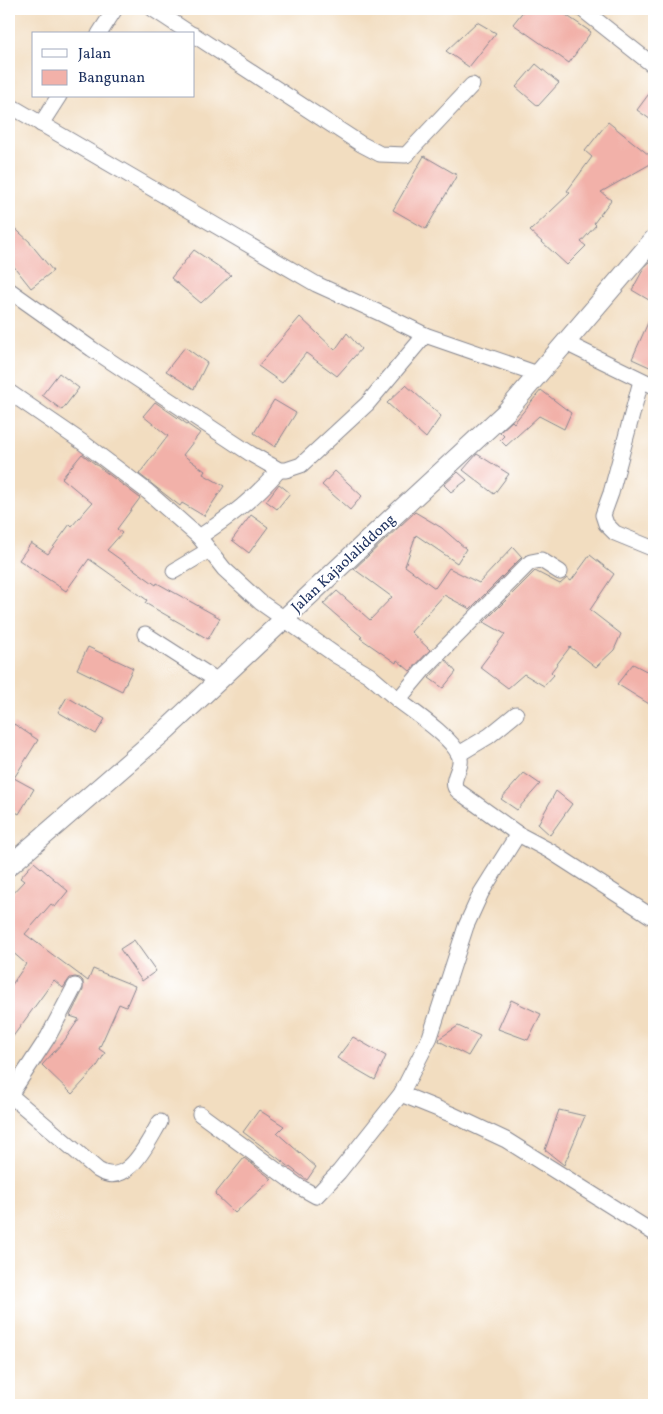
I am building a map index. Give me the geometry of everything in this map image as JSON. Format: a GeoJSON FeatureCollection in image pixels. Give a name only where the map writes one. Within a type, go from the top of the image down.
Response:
{"type":"FeatureCollection","features":[{"type":"Feature","properties":{"kind":"street"},"geometry":{"type":"LineString","coordinates":[[100,32],[114,9]]}},
{"type":"Feature","properties":{"kind":"street"},"geometry":{"type":"LineString","coordinates":[[153,9],[190,32]]}},
{"type":"Feature","properties":{"kind":"street"},"geometry":{"type":"LineString","coordinates":[[582,9],[654,66]]}},
{"type":"Feature","properties":{"kind":"street"},"geometry":{"type":"LineString","coordinates":[[195,35],[361,144],[380,154],[406,155],[472,85]]}},
{"type":"Feature","properties":{"kind":"street"},"geometry":{"type":"LineString","coordinates":[[42,124],[58,98]]}},
{"type":"Feature","properties":{"kind":"street"},"geometry":{"type":"LineString","coordinates":[[9,105],[316,284],[425,335],[538,374]]}},
{"type":"Feature","properties":{"kind":"street","name":"Jalan Kajaolaliddong"},"geometry":{"type":"LineString","coordinates":[[9,866],[108,782],[506,412],[654,239]]}},
{"type":"Feature","properties":{"kind":"street"},"geometry":{"type":"LineString","coordinates":[[9,290],[92,349],[251,454],[279,470],[286,470],[301,465],[328,441],[367,404],[425,335]]}},
{"type":"Feature","properties":{"kind":"street"},"geometry":{"type":"LineString","coordinates":[[564,342],[648,383],[603,515],[606,524],[615,533],[654,549]]}},
{"type":"Feature","properties":{"kind":"street"},"geometry":{"type":"LineString","coordinates":[[10,394],[82,442],[148,492],[199,537],[224,568],[272,611],[369,676],[437,730],[459,754],[461,761],[454,782],[454,788],[518,834],[550,851],[654,918]]}},
{"type":"Feature","properties":{"kind":"street"},"geometry":{"type":"LineString","coordinates":[[199,537],[246,504],[279,470]]}},
{"type":"Feature","properties":{"kind":"street"},"geometry":{"type":"LineString","coordinates":[[174,571],[208,550]]}},
{"type":"Feature","properties":{"kind":"street"},"geometry":{"type":"LineString","coordinates":[[398,700],[424,669],[527,565],[541,560],[560,572]]}},
{"type":"Feature","properties":{"kind":"street"},"geometry":{"type":"LineString","coordinates":[[146,634],[218,681]]}},
{"type":"Feature","properties":{"kind":"street"},"geometry":{"type":"LineString","coordinates":[[459,754],[490,736],[516,714]]}},
{"type":"Feature","properties":{"kind":"street"},"geometry":{"type":"LineString","coordinates":[[200,1114],[298,1186],[316,1196],[338,1172],[401,1094],[430,1037],[466,926],[480,893],[518,834]]}},
{"type":"Feature","properties":{"kind":"street"},"geometry":{"type":"LineString","coordinates":[[75,986],[48,1037],[10,1097],[82,1157],[106,1174],[118,1174],[133,1165],[160,1122]]}},
{"type":"Feature","properties":{"kind":"street"},"geometry":{"type":"LineString","coordinates":[[401,1094],[453,1115],[506,1140],[654,1233]]}},
{"type":"Feature","properties":{"kind":"building"},"geometry":{"type":"Polygon","coordinates":[[[525,9],[557,9],[591,32],[569,63],[513,24],[525,9]]]}},
{"type":"Feature","properties":{"kind":"building"},"geometry":{"type":"Polygon","coordinates":[[[477,22],[496,33],[469,67],[446,51],[477,22]]]}},
{"type":"Feature","properties":{"kind":"building"},"geometry":{"type":"Polygon","coordinates":[[[536,64],[559,83],[538,106],[516,87],[536,64]]]}},
{"type":"Feature","properties":{"kind":"building"},"geometry":{"type":"Polygon","coordinates":[[[654,87],[654,122],[637,110],[654,87]]]}},
{"type":"Feature","properties":{"kind":"building"},"geometry":{"type":"Polygon","coordinates":[[[608,122],[654,159],[654,162],[601,192],[611,200],[594,223],[596,225],[581,242],[586,246],[567,265],[530,231],[570,193],[567,191],[592,157],[585,151],[608,122]]]}},
{"type":"Feature","properties":{"kind":"building"},"geometry":{"type":"Polygon","coordinates":[[[424,156],[457,175],[426,229],[393,210],[424,156]]]}},
{"type":"Feature","properties":{"kind":"building"},"geometry":{"type":"Polygon","coordinates":[[[9,223],[30,242],[53,271],[31,288],[12,264],[9,263],[9,223]]]}},
{"type":"Feature","properties":{"kind":"building"},"geometry":{"type":"Polygon","coordinates":[[[194,250],[231,275],[201,303],[171,278],[194,250]]]}},
{"type":"Feature","properties":{"kind":"building"},"geometry":{"type":"Polygon","coordinates":[[[654,256],[654,303],[632,290],[644,268],[654,256]]]}},
{"type":"Feature","properties":{"kind":"building"},"geometry":{"type":"Polygon","coordinates":[[[654,309],[654,369],[632,359],[654,309]]]}},
{"type":"Feature","properties":{"kind":"building"},"geometry":{"type":"Polygon","coordinates":[[[300,317],[335,350],[347,333],[361,349],[337,376],[306,353],[282,383],[258,366],[300,317]]]}},
{"type":"Feature","properties":{"kind":"building"},"geometry":{"type":"Polygon","coordinates":[[[185,347],[207,363],[194,389],[166,371],[185,347]]]}},
{"type":"Feature","properties":{"kind":"building"},"geometry":{"type":"Polygon","coordinates":[[[59,373],[79,388],[62,410],[42,395],[59,373]]]}},
{"type":"Feature","properties":{"kind":"building"},"geometry":{"type":"Polygon","coordinates":[[[406,385],[441,416],[426,438],[387,403],[406,385]]]}},
{"type":"Feature","properties":{"kind":"building"},"geometry":{"type":"Polygon","coordinates":[[[541,390],[571,413],[564,429],[539,416],[506,446],[500,440],[504,436],[500,432],[512,421],[514,423],[541,390]]]}},
{"type":"Feature","properties":{"kind":"building"},"geometry":{"type":"Polygon","coordinates":[[[274,400],[296,413],[275,447],[254,433],[274,400]]]}},
{"type":"Feature","properties":{"kind":"building"},"geometry":{"type":"Polygon","coordinates":[[[155,402],[200,433],[183,455],[205,471],[203,474],[224,486],[204,516],[182,503],[180,506],[139,474],[168,436],[143,416],[155,402]]]}},
{"type":"Feature","properties":{"kind":"building"},"geometry":{"type":"Polygon","coordinates":[[[82,454],[140,498],[117,529],[122,533],[107,550],[156,585],[157,583],[220,618],[208,639],[145,603],[147,600],[89,559],[66,591],[19,560],[31,543],[48,554],[70,524],[72,526],[92,503],[62,478],[82,454]]]}},
{"type":"Feature","properties":{"kind":"building"},"geometry":{"type":"Polygon","coordinates":[[[477,454],[509,474],[494,494],[463,470],[477,454]]]}},
{"type":"Feature","properties":{"kind":"building"},"geometry":{"type":"Polygon","coordinates":[[[335,471],[362,496],[350,510],[322,485],[335,471]]]}},
{"type":"Feature","properties":{"kind":"building"},"geometry":{"type":"Polygon","coordinates":[[[458,472],[467,480],[451,492],[444,485],[458,472]]]}},
{"type":"Feature","properties":{"kind":"building"},"geometry":{"type":"Polygon","coordinates":[[[279,484],[290,493],[277,509],[266,501],[279,484]]]}},
{"type":"Feature","properties":{"kind":"building"},"geometry":{"type":"Polygon","coordinates":[[[415,512],[442,528],[466,549],[457,563],[416,535],[405,566],[435,588],[449,568],[479,583],[513,547],[522,557],[470,609],[444,595],[411,632],[430,650],[410,671],[397,660],[396,663],[360,638],[362,637],[323,604],[337,591],[370,620],[392,597],[354,569],[415,512]]]}},
{"type":"Feature","properties":{"kind":"building"},"geometry":{"type":"Polygon","coordinates":[[[251,515],[268,527],[249,553],[232,540],[251,515]]]}},
{"type":"Feature","properties":{"kind":"building"},"geometry":{"type":"Polygon","coordinates":[[[590,555],[614,574],[590,610],[621,634],[614,650],[596,667],[570,647],[551,672],[554,675],[544,686],[524,674],[508,688],[480,667],[505,634],[484,622],[535,571],[560,584],[567,578],[571,581],[590,555]]]}},
{"type":"Feature","properties":{"kind":"building"},"geometry":{"type":"Polygon","coordinates":[[[88,647],[133,668],[122,691],[77,669],[88,647]]]}},
{"type":"Feature","properties":{"kind":"building"},"geometry":{"type":"Polygon","coordinates":[[[446,660],[456,672],[443,688],[429,678],[446,660]]]}},
{"type":"Feature","properties":{"kind":"building"},"geometry":{"type":"Polygon","coordinates":[[[633,664],[654,675],[654,707],[617,684],[633,664]]]}},
{"type":"Feature","properties":{"kind":"building"},"geometry":{"type":"Polygon","coordinates":[[[67,697],[105,719],[96,734],[58,712],[67,697]]]}},
{"type":"Feature","properties":{"kind":"building"},"geometry":{"type":"Polygon","coordinates":[[[14,724],[38,740],[14,778],[34,789],[19,814],[9,808],[9,732],[14,724]]]}},
{"type":"Feature","properties":{"kind":"building"},"geometry":{"type":"Polygon","coordinates":[[[524,773],[540,784],[517,810],[501,799],[524,773]]]}},
{"type":"Feature","properties":{"kind":"building"},"geometry":{"type":"Polygon","coordinates":[[[556,791],[572,804],[550,835],[538,824],[556,791]]]}},
{"type":"Feature","properties":{"kind":"building"},"geometry":{"type":"Polygon","coordinates":[[[34,862],[68,891],[55,907],[51,904],[25,934],[88,981],[93,969],[135,986],[126,1007],[119,1004],[99,1049],[105,1053],[96,1068],[72,1094],[42,1065],[64,1041],[79,1019],[70,1016],[83,990],[83,981],[80,978],[70,978],[63,988],[54,980],[9,1042],[9,989],[26,964],[9,949],[9,897],[24,881],[20,878],[34,862]]]}},
{"type":"Feature","properties":{"kind":"building"},"geometry":{"type":"Polygon","coordinates":[[[134,940],[156,971],[142,981],[120,949],[134,940]]]}},
{"type":"Feature","properties":{"kind":"building"},"geometry":{"type":"Polygon","coordinates":[[[511,1000],[541,1014],[528,1040],[498,1029],[511,1000]]]}},
{"type":"Feature","properties":{"kind":"building"},"geometry":{"type":"Polygon","coordinates":[[[458,1026],[480,1036],[468,1056],[439,1041],[440,1038],[458,1026]]]}},
{"type":"Feature","properties":{"kind":"building"},"geometry":{"type":"Polygon","coordinates":[[[353,1037],[386,1056],[375,1080],[337,1058],[353,1037]]]}},
{"type":"Feature","properties":{"kind":"building"},"geometry":{"type":"Polygon","coordinates":[[[259,1110],[284,1126],[277,1133],[316,1167],[307,1180],[243,1132],[259,1110]]]}},
{"type":"Feature","properties":{"kind":"building"},"geometry":{"type":"Polygon","coordinates":[[[559,1110],[585,1116],[564,1165],[545,1150],[559,1110]]]}},
{"type":"Feature","properties":{"kind":"building"},"geometry":{"type":"Polygon","coordinates":[[[244,1158],[272,1179],[235,1213],[215,1194],[244,1158]]]}}]}
